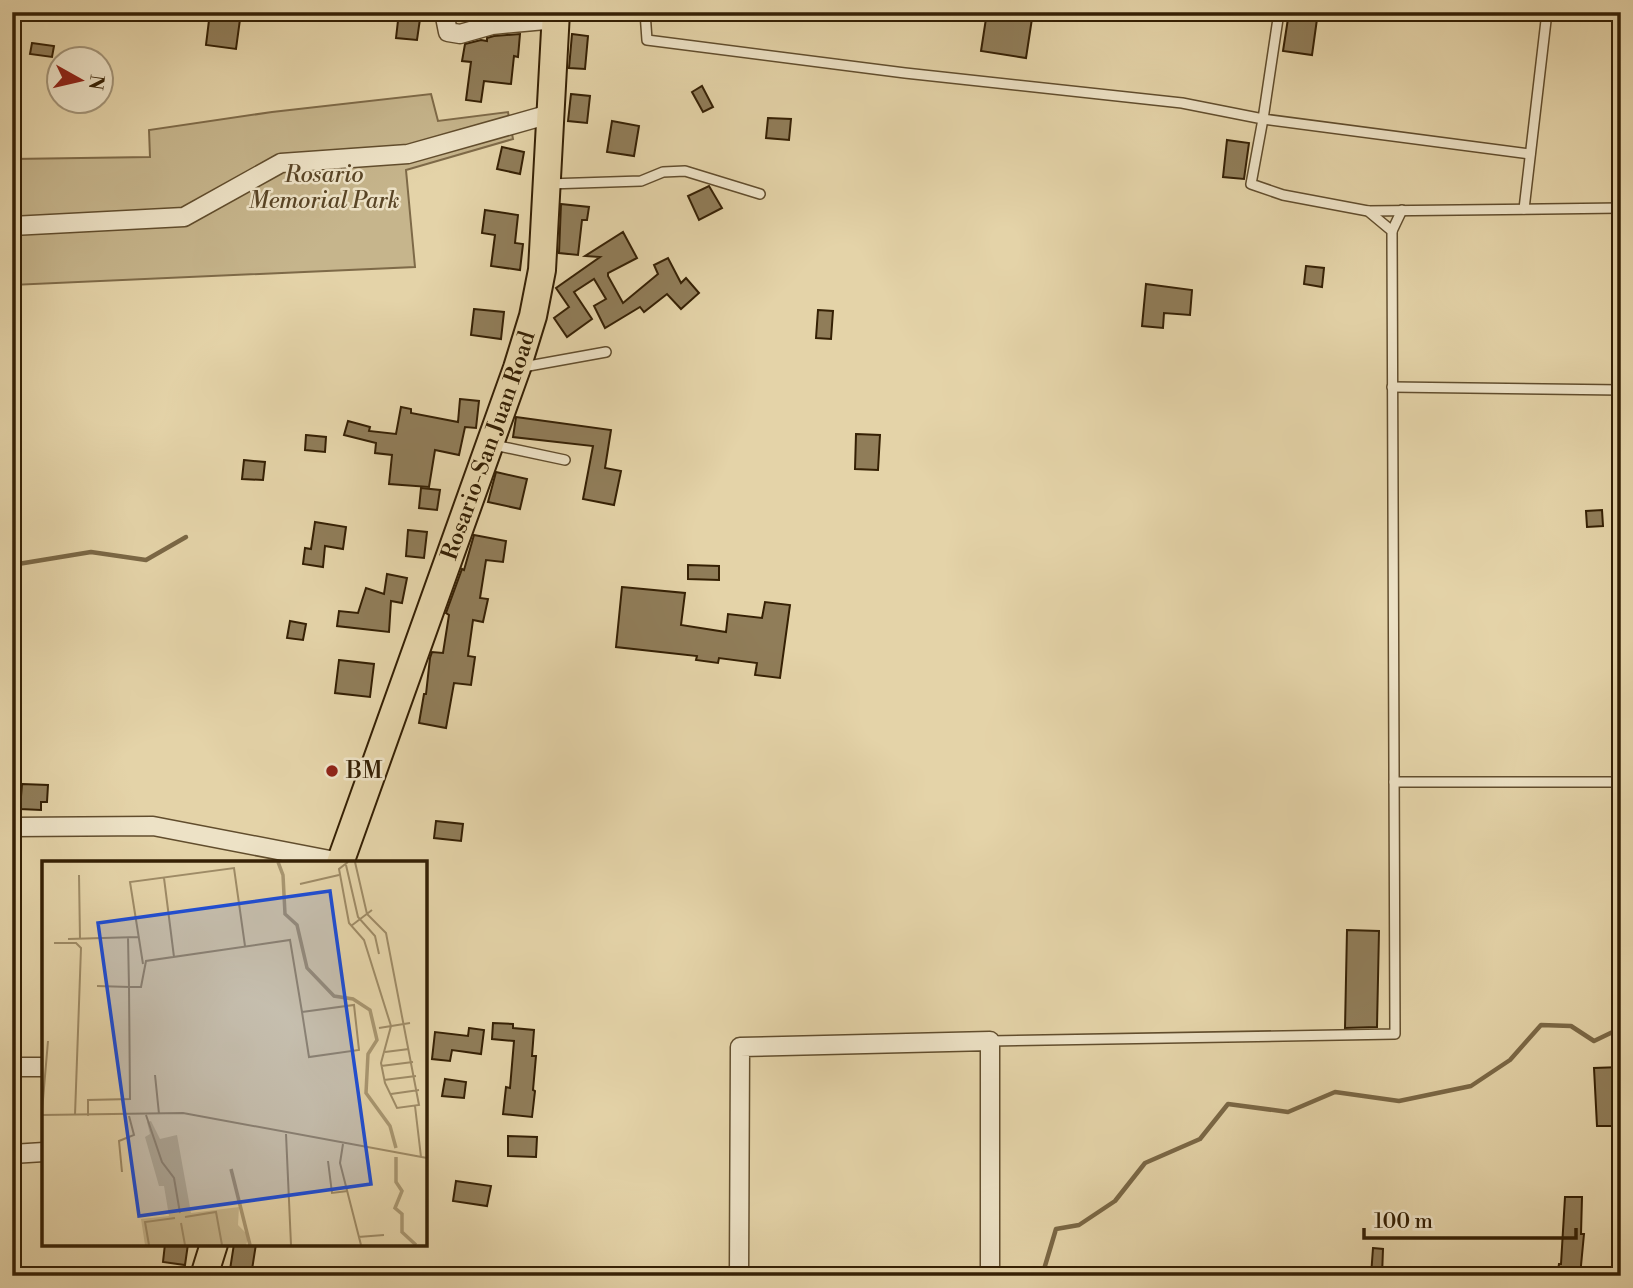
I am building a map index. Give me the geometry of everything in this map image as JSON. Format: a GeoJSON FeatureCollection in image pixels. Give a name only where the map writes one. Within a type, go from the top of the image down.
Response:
{"type":"FeatureCollection","features":[{"type":"Feature","properties":{"kind":"main road","name":"Rosario-San Juan Road"},"geometry":{"type":"LineString","coordinates":[[340,861],[517,368],[533,316],[542,270],[556,15]]}},
{"type":"Feature","properties":{"kind":"main road"},"geometry":{"type":"LineString","coordinates":[[204,1276],[213,1246]]}},
{"type":"Feature","properties":{"kind":"street"},"geometry":{"type":"LineString","coordinates":[[444,12],[448,32],[460,34],[492,24],[556,15]]}},
{"type":"Feature","properties":{"kind":"street"},"geometry":{"type":"LineString","coordinates":[[12,226],[184,217],[281,163],[408,154],[550,114]]}},
{"type":"Feature","properties":{"kind":"street"},"geometry":{"type":"LineString","coordinates":[[12,827],[153,826],[335,861]]}},
{"type":"Feature","properties":{"kind":"street"},"geometry":{"type":"LineString","coordinates":[[739,1276],[740,1047],[990,1041],[990,1276]]}},
{"type":"Feature","properties":{"kind":"street"},"geometry":{"type":"LineString","coordinates":[[12,1067],[42,1067]]}},
{"type":"Feature","properties":{"kind":"street"},"geometry":{"type":"LineString","coordinates":[[12,1154],[42,1152]]}},
{"type":"Feature","properties":{"kind":"lane"},"geometry":{"type":"LineString","coordinates":[[645,12],[647,40],[905,73],[1182,103],[1263,119],[1530,154]]}},
{"type":"Feature","properties":{"kind":"lane"},"geometry":{"type":"LineString","coordinates":[[1279,12],[1251,184],[1283,195],[1368,211],[1621,208]]}},
{"type":"Feature","properties":{"kind":"lane"},"geometry":{"type":"LineString","coordinates":[[1524,209],[1547,12]]}},
{"type":"Feature","properties":{"kind":"lane"},"geometry":{"type":"LineString","coordinates":[[547,184],[640,181],[663,172],[685,171],[760,194]]}},
{"type":"Feature","properties":{"kind":"lane"},"geometry":{"type":"LineString","coordinates":[[990,1041],[1395,1034],[1392,231],[1402,210]]}},
{"type":"Feature","properties":{"kind":"lane"},"geometry":{"type":"LineString","coordinates":[[1368,211],[1392,231]]}},
{"type":"Feature","properties":{"kind":"lane"},"geometry":{"type":"LineString","coordinates":[[517,368],[606,352]]}},
{"type":"Feature","properties":{"kind":"lane"},"geometry":{"type":"LineString","coordinates":[[1392,387],[1621,390]]}},
{"type":"Feature","properties":{"kind":"lane"},"geometry":{"type":"LineString","coordinates":[[489,444],[565,460]]}},
{"type":"Feature","properties":{"kind":"lane"},"geometry":{"type":"LineString","coordinates":[[1394,782],[1621,782]]}},
{"type":"Feature","properties":{"kind":"green space","name":"Rosario Memorial Park"},"geometry":{"type":"Polygon","coordinates":[[[431,94],[438,121],[508,112],[513,139],[406,170],[415,267],[12,285],[12,159],[150,157],[149,130],[272,112],[431,94]]]}},
{"type":"Feature","properties":{"kind":"building"},"geometry":{"type":"Polygon","coordinates":[[[210,12],[241,12],[236,49],[206,45],[210,12]]]}},
{"type":"Feature","properties":{"kind":"building"},"geometry":{"type":"Polygon","coordinates":[[[399,12],[421,12],[417,40],[396,38],[399,12]]]}},
{"type":"Feature","properties":{"kind":"building"},"geometry":{"type":"Polygon","coordinates":[[[987,12],[1033,12],[1026,58],[981,51],[987,12]]]}},
{"type":"Feature","properties":{"kind":"building"},"geometry":{"type":"Polygon","coordinates":[[[1289,12],[1318,12],[1312,55],[1283,51],[1289,12]]]}},
{"type":"Feature","properties":{"kind":"building"},"geometry":{"type":"Polygon","coordinates":[[[520,34],[518,57],[514,56],[511,84],[484,81],[481,102],[466,100],[471,62],[462,61],[465,44],[487,41],[487,38],[494,36],[520,34]]]}},
{"type":"Feature","properties":{"kind":"building"},"geometry":{"type":"Polygon","coordinates":[[[572,34],[588,36],[585,69],[569,68],[572,34]]]}},
{"type":"Feature","properties":{"kind":"building"},"geometry":{"type":"Polygon","coordinates":[[[32,43],[54,46],[46,46],[46,56],[30,54],[32,43]]]}},
{"type":"Feature","properties":{"kind":"building"},"geometry":{"type":"Polygon","coordinates":[[[702,86],[713,107],[703,112],[692,92],[702,86]]]}},
{"type":"Feature","properties":{"kind":"building"},"geometry":{"type":"Polygon","coordinates":[[[571,94],[590,96],[587,123],[568,121],[571,94]]]}},
{"type":"Feature","properties":{"kind":"building"},"geometry":{"type":"Polygon","coordinates":[[[768,118],[791,119],[789,140],[766,138],[768,118]]]}},
{"type":"Feature","properties":{"kind":"building"},"geometry":{"type":"Polygon","coordinates":[[[612,121],[639,126],[634,156],[607,152],[612,121]]]}},
{"type":"Feature","properties":{"kind":"building"},"geometry":{"type":"Polygon","coordinates":[[[1227,140],[1249,143],[1244,179],[1223,177],[1227,140]]]}},
{"type":"Feature","properties":{"kind":"building"},"geometry":{"type":"Polygon","coordinates":[[[502,147],[524,152],[520,174],[497,169],[502,147]]]}},
{"type":"Feature","properties":{"kind":"building"},"geometry":{"type":"Polygon","coordinates":[[[709,186],[722,208],[699,220],[688,196],[709,186]]]}},
{"type":"Feature","properties":{"kind":"building"},"geometry":{"type":"Polygon","coordinates":[[[561,204],[589,207],[587,220],[582,220],[578,255],[559,253],[561,204]]]}},
{"type":"Feature","properties":{"kind":"building"},"geometry":{"type":"Polygon","coordinates":[[[485,210],[518,215],[515,243],[523,244],[520,270],[491,266],[495,235],[482,233],[485,210]]]}},
{"type":"Feature","properties":{"kind":"building"},"geometry":{"type":"Polygon","coordinates":[[[623,232],[637,258],[608,273],[608,276],[623,303],[658,274],[654,265],[668,258],[681,283],[686,278],[699,293],[681,309],[667,294],[644,312],[640,307],[605,328],[594,306],[606,299],[594,279],[574,292],[592,319],[567,337],[554,318],[569,307],[556,288],[600,257],[585,256],[623,232]]]}},
{"type":"Feature","properties":{"kind":"building"},"geometry":{"type":"Polygon","coordinates":[[[1306,266],[1324,268],[1322,287],[1304,284],[1306,266]]]}},
{"type":"Feature","properties":{"kind":"building"},"geometry":{"type":"Polygon","coordinates":[[[1146,284],[1192,290],[1190,315],[1164,313],[1163,328],[1142,326],[1146,284]]]}},
{"type":"Feature","properties":{"kind":"building"},"geometry":{"type":"Polygon","coordinates":[[[474,309],[504,312],[501,339],[471,335],[474,309]]]}},
{"type":"Feature","properties":{"kind":"building"},"geometry":{"type":"Polygon","coordinates":[[[818,310],[833,311],[831,339],[816,338],[818,310]]]}},
{"type":"Feature","properties":{"kind":"building"},"geometry":{"type":"Polygon","coordinates":[[[460,399],[479,401],[476,428],[465,427],[459,455],[435,450],[429,487],[389,484],[392,455],[375,453],[376,443],[344,435],[348,421],[370,427],[369,431],[396,434],[401,407],[411,409],[411,413],[458,422],[460,399]]]}},
{"type":"Feature","properties":{"kind":"building"},"geometry":{"type":"Polygon","coordinates":[[[516,417],[611,430],[605,468],[621,471],[614,505],[583,499],[593,446],[513,437],[516,417]]]}},
{"type":"Feature","properties":{"kind":"building"},"geometry":{"type":"Polygon","coordinates":[[[856,434],[880,435],[878,470],[855,469],[856,434]]]}},
{"type":"Feature","properties":{"kind":"building"},"geometry":{"type":"Polygon","coordinates":[[[306,435],[326,437],[325,452],[305,450],[306,435]]]}},
{"type":"Feature","properties":{"kind":"building"},"geometry":{"type":"Polygon","coordinates":[[[244,460],[265,462],[263,480],[242,479],[244,460]]]}},
{"type":"Feature","properties":{"kind":"building"},"geometry":{"type":"Polygon","coordinates":[[[496,472],[527,479],[520,509],[488,502],[496,472]]]}},
{"type":"Feature","properties":{"kind":"building"},"geometry":{"type":"Polygon","coordinates":[[[421,488],[440,490],[437,510],[419,508],[421,488]]]}},
{"type":"Feature","properties":{"kind":"building"},"geometry":{"type":"Polygon","coordinates":[[[1602,510],[1603,526],[1587,527],[1586,511],[1602,510]]]}},
{"type":"Feature","properties":{"kind":"building"},"geometry":{"type":"Polygon","coordinates":[[[315,522],[346,527],[343,549],[325,546],[323,567],[303,564],[305,548],[311,549],[315,522]]]}},
{"type":"Feature","properties":{"kind":"building"},"geometry":{"type":"Polygon","coordinates":[[[408,530],[427,532],[424,558],[406,556],[408,530]]]}},
{"type":"Feature","properties":{"kind":"building"},"geometry":{"type":"Polygon","coordinates":[[[474,535],[506,541],[503,562],[486,560],[480,598],[488,599],[483,622],[473,620],[468,656],[475,657],[471,685],[454,683],[446,728],[419,723],[430,658],[432,652],[443,653],[449,615],[446,613],[462,569],[464,570],[474,535]]]}},
{"type":"Feature","properties":{"kind":"building"},"geometry":{"type":"Polygon","coordinates":[[[688,565],[719,566],[719,580],[688,579],[688,565]]]}},
{"type":"Feature","properties":{"kind":"building"},"geometry":{"type":"Polygon","coordinates":[[[387,574],[407,578],[402,603],[391,601],[389,632],[337,626],[339,611],[358,613],[366,588],[384,594],[387,574]]]}},
{"type":"Feature","properties":{"kind":"building"},"geometry":{"type":"Polygon","coordinates":[[[622,587],[685,593],[681,625],[726,632],[728,614],[762,618],[765,602],[790,605],[780,678],[755,675],[757,663],[719,658],[718,663],[696,660],[697,656],[616,647],[622,587]]]}},
{"type":"Feature","properties":{"kind":"building"},"geometry":{"type":"Polygon","coordinates":[[[290,621],[306,624],[303,640],[287,638],[290,621]]]}},
{"type":"Feature","properties":{"kind":"building"},"geometry":{"type":"Polygon","coordinates":[[[339,660],[374,664],[370,697],[335,693],[339,660]]]}},
{"type":"Feature","properties":{"kind":"building"},"geometry":{"type":"Polygon","coordinates":[[[22,784],[48,785],[47,802],[41,802],[41,810],[20,809],[22,784]]]}},
{"type":"Feature","properties":{"kind":"building"},"geometry":{"type":"Polygon","coordinates":[[[436,821],[463,824],[461,841],[434,838],[436,821]]]}},
{"type":"Feature","properties":{"kind":"building"},"geometry":{"type":"Polygon","coordinates":[[[1347,930],[1379,931],[1377,1027],[1345,1028],[1347,930]]]}},
{"type":"Feature","properties":{"kind":"building"},"geometry":{"type":"Polygon","coordinates":[[[493,1023],[513,1024],[513,1028],[534,1030],[532,1056],[536,1056],[532,1117],[503,1114],[506,1087],[510,1088],[514,1041],[492,1039],[493,1023]]]}},
{"type":"Feature","properties":{"kind":"building"},"geometry":{"type":"Polygon","coordinates":[[[469,1028],[484,1030],[481,1054],[452,1050],[450,1061],[432,1059],[435,1032],[468,1036],[469,1028]]]}},
{"type":"Feature","properties":{"kind":"building"},"geometry":{"type":"Polygon","coordinates":[[[1621,1067],[1621,1126],[1597,1126],[1594,1068],[1621,1067]]]}},
{"type":"Feature","properties":{"kind":"building"},"geometry":{"type":"Polygon","coordinates":[[[445,1079],[466,1082],[464,1098],[442,1096],[445,1079]]]}},
{"type":"Feature","properties":{"kind":"building"},"geometry":{"type":"Polygon","coordinates":[[[508,1136],[537,1137],[536,1157],[508,1156],[508,1136]]]}},
{"type":"Feature","properties":{"kind":"building"},"geometry":{"type":"Polygon","coordinates":[[[456,1181],[491,1186],[487,1206],[453,1201],[456,1181]]]}},
{"type":"Feature","properties":{"kind":"building"},"geometry":{"type":"Polygon","coordinates":[[[1565,1197],[1582,1197],[1581,1234],[1584,1234],[1580,1276],[1557,1276],[1561,1264],[1565,1197]]]}},
{"type":"Feature","properties":{"kind":"building"},"geometry":{"type":"Polygon","coordinates":[[[165,1246],[188,1246],[185,1265],[163,1262],[165,1246]]]}},
{"type":"Feature","properties":{"kind":"building"},"geometry":{"type":"Polygon","coordinates":[[[234,1246],[256,1246],[251,1276],[229,1276],[234,1246]]]}},
{"type":"Feature","properties":{"kind":"building"},"geometry":{"type":"Polygon","coordinates":[[[1373,1248],[1383,1249],[1382,1276],[1371,1276],[1373,1248]]]}},
{"type":"Feature","properties":{"kind":"waterway"},"geometry":{"type":"LineString","coordinates":[[12,565],[91,552],[146,560],[186,537]]}},
{"type":"Feature","properties":{"kind":"waterway"},"geometry":{"type":"LineString","coordinates":[[1042,1276],[1056,1229],[1079,1225],[1115,1201],[1145,1163],[1200,1139],[1228,1104],[1288,1112],[1335,1092],[1399,1101],[1471,1086],[1510,1060],[1541,1025],[1571,1026],[1594,1041],[1621,1028]]}},
{"type":"Feature","properties":{"kind":"place","name":"BM"},"geometry":{"type":"Point","coordinates":[332,771]}}]}
